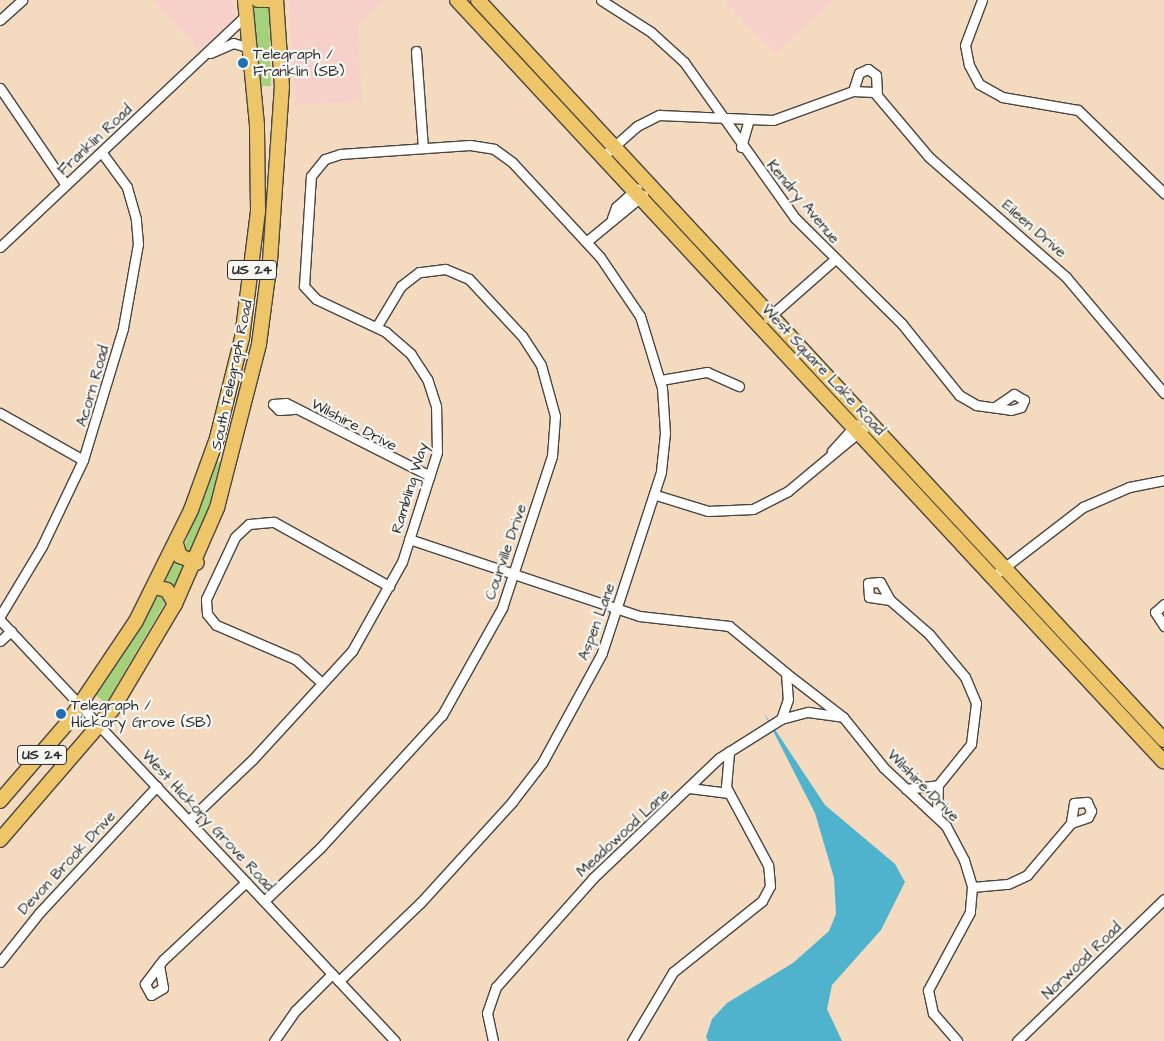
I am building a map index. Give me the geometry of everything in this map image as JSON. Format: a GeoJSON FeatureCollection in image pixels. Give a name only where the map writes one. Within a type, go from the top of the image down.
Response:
{"type":"FeatureCollection","features":[{"type":"Feature","properties":{"kind":"highway","name":"South Telegraph Road"},"geometry":{"type":"LineString","coordinates":[[80,705],[155,587],[176,544],[217,438],[248,305],[259,174],[245,0]]}},
{"type":"Feature","properties":{"kind":"highway"},"geometry":{"type":"LineString","coordinates":[[258,0],[269,0]]}},
{"type":"Feature","properties":{"kind":"highway","name":"South Telegraph Road"},"geometry":{"type":"LineString","coordinates":[[100,726],[175,604],[196,563],[227,476],[265,304],[282,108],[276,0]]}},
{"type":"Feature","properties":{"kind":"highway","name":"West Square Lake Road"},"geometry":{"type":"LineString","coordinates":[[457,0],[1164,762]]}},
{"type":"Feature","properties":{"kind":"highway","name":"West Square Lake Road"},"geometry":{"type":"LineString","coordinates":[[478,0],[1164,740]]}},
{"type":"Feature","properties":{"kind":"highway"},"geometry":{"type":"LineString","coordinates":[[176,544],[180,556],[196,563]]}},
{"type":"Feature","properties":{"kind":"highway"},"geometry":{"type":"LineString","coordinates":[[155,587],[167,590],[175,604]]}},
{"type":"Feature","properties":{"kind":"highway","name":"US 24"},"geometry":{"type":"LineString","coordinates":[[0,801],[80,705]]}},
{"type":"Feature","properties":{"kind":"highway","name":"US 24"},"geometry":{"type":"LineString","coordinates":[[0,840],[100,726]]}},
{"type":"Feature","properties":{"kind":"street"},"geometry":{"type":"LineString","coordinates":[[0,20],[22,0]]}},
{"type":"Feature","properties":{"kind":"street","name":"Kendry Avenue"},"geometry":{"type":"LineString","coordinates":[[601,0],[667,44],[700,82],[741,147],[794,218],[834,260],[908,330],[962,398],[995,407]]}},
{"type":"Feature","properties":{"kind":"street"},"geometry":{"type":"LineString","coordinates":[[982,0],[965,45],[968,65],[979,84],[1002,97],[1078,110],[1164,193]]}},
{"type":"Feature","properties":{"kind":"street","name":"Franklin Road"},"geometry":{"type":"LineString","coordinates":[[0,247],[208,54],[246,14]]}},
{"type":"Feature","properties":{"kind":"street","name":"Franklin Road"},"geometry":{"type":"LineString","coordinates":[[208,54],[233,43],[250,48]]}},
{"type":"Feature","properties":{"kind":"street"},"geometry":{"type":"LineString","coordinates":[[416,51],[423,148]]}},
{"type":"Feature","properties":{"kind":"street","name":"Eileen Drive"},"geometry":{"type":"LineString","coordinates":[[853,91],[859,72],[868,68],[876,76],[877,94],[929,157],[1066,277],[1164,393]]}},
{"type":"Feature","properties":{"kind":"street"},"geometry":{"type":"LineString","coordinates":[[0,88],[66,185]]}},
{"type":"Feature","properties":{"kind":"street"},"geometry":{"type":"LineString","coordinates":[[602,157],[659,115],[723,118],[748,122],[793,116],[853,91],[877,94]]}},
{"type":"Feature","properties":{"kind":"street"},"geometry":{"type":"LineString","coordinates":[[741,147],[748,122]]}},
{"type":"Feature","properties":{"kind":"street","name":"Rambling Way"},"geometry":{"type":"LineString","coordinates":[[189,820],[352,651],[389,586],[409,539],[430,476],[439,435],[430,386],[411,354],[378,326],[316,299],[305,289],[309,182],[317,166],[334,155],[477,145],[498,152],[586,242]]}},
{"type":"Feature","properties":{"kind":"street","name":"Acorn Road"},"geometry":{"type":"LineString","coordinates":[[1,621],[36,558],[83,460],[123,328],[138,244],[127,187],[102,153]]}},
{"type":"Feature","properties":{"kind":"street"},"geometry":{"type":"LineString","coordinates":[[586,242],[612,218],[616,207],[637,194],[648,184]]}},
{"type":"Feature","properties":{"kind":"street","name":"Aspen Lane"},"geometry":{"type":"LineString","coordinates":[[339,981],[421,902],[527,784],[594,671],[618,610],[656,495],[665,442],[661,380],[648,334],[632,301],[586,242]]}},
{"type":"Feature","properties":{"kind":"street"},"geometry":{"type":"LineString","coordinates":[[759,325],[834,260]]}},
{"type":"Feature","properties":{"kind":"street","name":"Courville Drive"},"geometry":{"type":"LineString","coordinates":[[264,901],[320,848],[442,715],[493,627],[513,574],[554,443],[553,403],[538,360],[480,290],[451,270],[426,270],[412,276],[378,326]]}},
{"type":"Feature","properties":{"kind":"street"},"geometry":{"type":"LineString","coordinates":[[661,380],[707,372],[739,386]]}},
{"type":"Feature","properties":{"kind":"street","name":"Wilshire Drive"},"geometry":{"type":"LineString","coordinates":[[294,409],[430,476]]}},
{"type":"Feature","properties":{"kind":"street"},"geometry":{"type":"LineString","coordinates":[[0,413],[83,460]]}},
{"type":"Feature","properties":{"kind":"street"},"geometry":{"type":"LineString","coordinates":[[656,495],[708,511],[753,509],[788,491],[867,419]]}},
{"type":"Feature","properties":{"kind":"street"},"geometry":{"type":"LineString","coordinates":[[992,576],[1003,566],[1091,503],[1129,487],[1164,480]]}},
{"type":"Feature","properties":{"kind":"street"},"geometry":{"type":"LineString","coordinates":[[322,683],[295,659],[216,625],[207,614],[206,599],[235,536],[249,524],[274,522],[389,586]]}},
{"type":"Feature","properties":{"kind":"street","name":"Wilshire Drive"},"geometry":{"type":"LineString","coordinates":[[409,539],[618,610],[656,620],[724,624],[843,717],[906,789],[937,817],[960,851],[972,887],[966,922],[928,990],[933,1013],[957,1041]]}},
{"type":"Feature","properties":{"kind":"street"},"geometry":{"type":"LineString","coordinates":[[890,600],[946,653],[969,684],[976,703],[971,744],[938,784],[937,817]]}},
{"type":"Feature","properties":{"kind":"street"},"geometry":{"type":"LineString","coordinates":[[1164,604],[1155,612],[1164,626]]}},
{"type":"Feature","properties":{"kind":"street","name":"West Hickory Grove Road"},"geometry":{"type":"LineString","coordinates":[[1,621],[395,1041]]}},
{"type":"Feature","properties":{"kind":"street"},"geometry":{"type":"LineString","coordinates":[[0,641],[11,631]]}},
{"type":"Feature","properties":{"kind":"street"},"geometry":{"type":"LineString","coordinates":[[775,723],[788,700],[786,672]]}},
{"type":"Feature","properties":{"kind":"street"},"geometry":{"type":"LineString","coordinates":[[775,723],[808,712],[843,717]]}},
{"type":"Feature","properties":{"kind":"street","name":"Meadowood Lane"},"geometry":{"type":"LineString","coordinates":[[493,1041],[487,1013],[500,981],[592,878],[729,751],[775,723]]}},
{"type":"Feature","properties":{"kind":"street"},"geometry":{"type":"LineString","coordinates":[[632,1041],[673,972],[762,901],[770,886],[768,865],[729,793],[724,773],[729,751]]}},
{"type":"Feature","properties":{"kind":"street"},"geometry":{"type":"LineString","coordinates":[[906,789],[938,784]]}},
{"type":"Feature","properties":{"kind":"street","name":"Devon Brook Drive"},"geometry":{"type":"LineString","coordinates":[[0,962],[39,913],[157,786]]}},
{"type":"Feature","properties":{"kind":"street"},"geometry":{"type":"LineString","coordinates":[[689,788],[729,793]]}},
{"type":"Feature","properties":{"kind":"street"},"geometry":{"type":"LineString","coordinates":[[972,887],[1022,878],[1071,823]]}},
{"type":"Feature","properties":{"kind":"street"},"geometry":{"type":"LineString","coordinates":[[160,965],[194,927],[246,882]]}},
{"type":"Feature","properties":{"kind":"street","name":"Norwood Road"},"geometry":{"type":"LineString","coordinates":[[1017,1041],[1164,899]]}},
{"type":"Feature","properties":{"kind":"street"},"geometry":{"type":"LineString","coordinates":[[274,1041],[296,1010],[332,974]]}},
{"type":"Feature","properties":{"kind":"shaded area"},"geometry":{"type":"Polygon","coordinates":[[[153,0],[234,0],[236,19],[201,53],[153,0]]]}},
{"type":"Feature","properties":{"kind":"shaded area"},"geometry":{"type":"Polygon","coordinates":[[[289,0],[385,0],[358,25],[362,102],[296,105],[289,0]]]}},
{"type":"Feature","properties":{"kind":"shaded area"},"geometry":{"type":"Polygon","coordinates":[[[724,0],[835,0],[775,54],[724,0]]]}},
{"type":"Feature","properties":{"kind":"green space"},"geometry":{"type":"Polygon","coordinates":[[[253,4],[269,7],[271,86],[260,86],[253,4]]]}},
{"type":"Feature","properties":{"kind":"green space"},"geometry":{"type":"Polygon","coordinates":[[[215,461],[223,463],[217,483],[201,531],[191,553],[187,552],[185,544],[215,461]]]}},
{"type":"Feature","properties":{"kind":"green space"},"geometry":{"type":"Polygon","coordinates":[[[175,557],[187,565],[176,588],[164,579],[175,557]]]}},
{"type":"Feature","properties":{"kind":"green space"},"geometry":{"type":"Polygon","coordinates":[[[161,592],[166,601],[106,704],[95,694],[161,592]]]}},
{"type":"Feature","properties":{"kind":"water"},"geometry":{"type":"Polygon","coordinates":[[[764,713],[825,805],[895,864],[905,882],[881,930],[832,985],[827,1009],[842,1041],[708,1041],[706,1037],[712,1019],[727,1003],[793,963],[829,931],[836,914],[834,878],[815,813],[764,713]]]}},
{"type":"Feature","properties":{"kind":"place","name":"Telegraph / Franklin (SB)"},"geometry":{"type":"Point","coordinates":[243,63]}},
{"type":"Feature","properties":{"kind":"place","name":"Telegraph / Hickory Grove (SB)"},"geometry":{"type":"Point","coordinates":[61,714]}}]}
